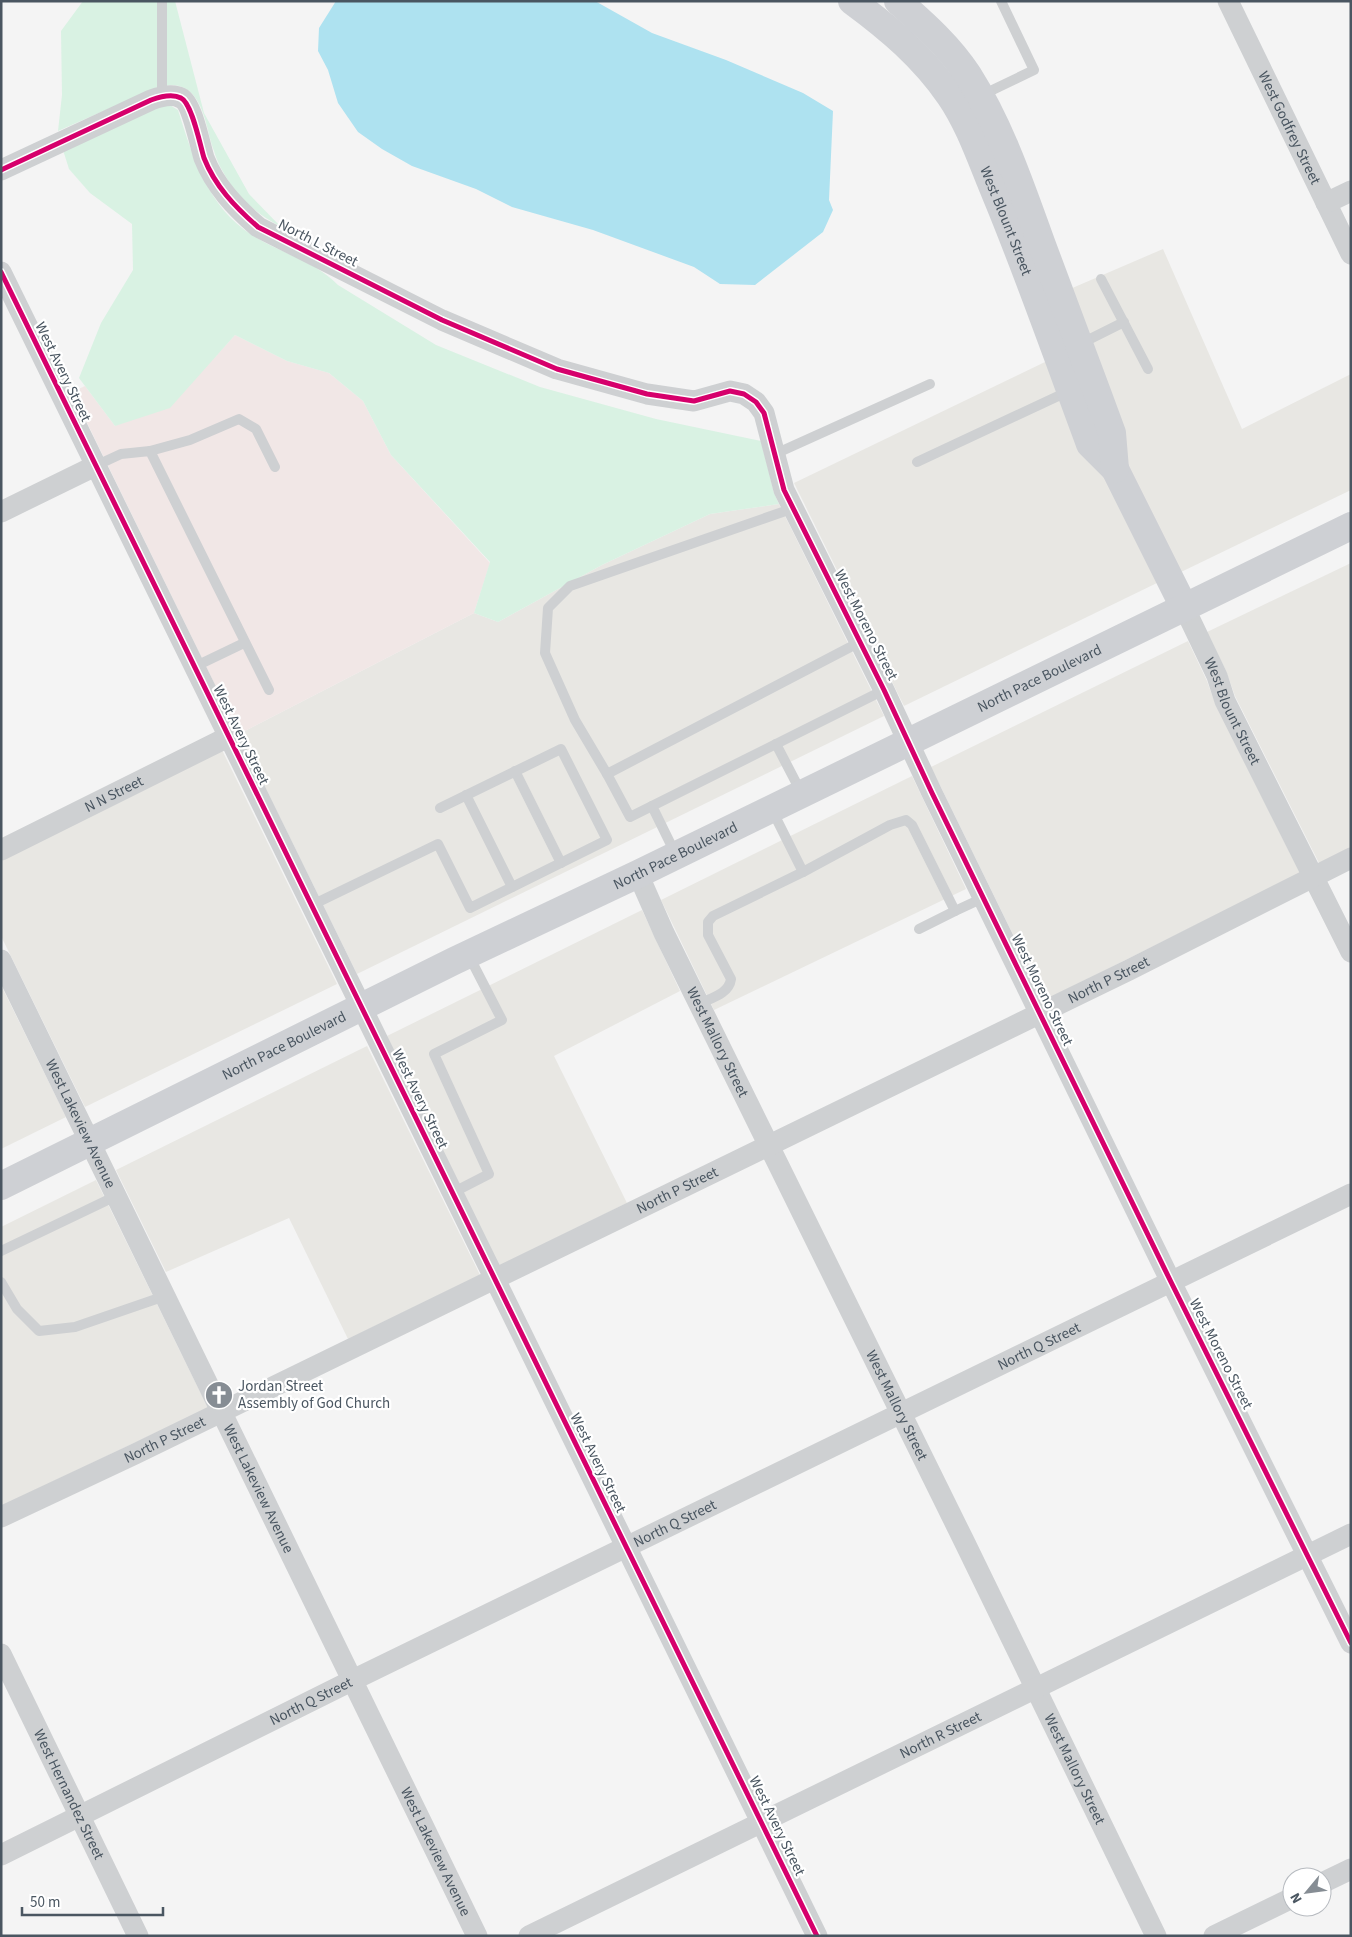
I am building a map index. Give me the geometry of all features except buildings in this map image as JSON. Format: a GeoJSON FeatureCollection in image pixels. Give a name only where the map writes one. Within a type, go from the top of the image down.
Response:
{"type":"FeatureCollection","features":[{"type":"Feature","properties":{"kind":"main road","name":"West Blount Street"},"geometry":{"type":"LineString","coordinates":[[852,1],[908,45],[946,90],[968,102]]}},
{"type":"Feature","properties":{"kind":"main road","name":"West Blount Street"},"geometry":{"type":"LineString","coordinates":[[898,1],[932,30],[949,50],[968,102],[967,127],[1015,208],[1079,345],[1112,433],[1116,469]]}},
{"type":"Feature","properties":{"kind":"main road","name":"West Blount Street"},"geometry":{"type":"LineString","coordinates":[[1015,208],[1070,390],[1090,444],[1116,469],[1184,607]]}},
{"type":"Feature","properties":{"kind":"main road","name":"North Pace Boulevard"},"geometry":{"type":"LineString","coordinates":[[1,1186],[468,954],[676,856],[1351,526]]}},
{"type":"Feature","properties":{"kind":"street","name":"West Godfrey Street"},"geometry":{"type":"LineString","coordinates":[[1228,1],[1351,254]]}},
{"type":"Feature","properties":{"kind":"street"},"geometry":{"type":"LineString","coordinates":[[1,170],[39,150],[162,96]]}},
{"type":"Feature","properties":{"kind":"street","name":"North L Street"},"geometry":{"type":"LineString","coordinates":[[162,96],[181,98],[188,105],[204,156],[221,189],[238,210],[258,227],[442,320],[557,369],[647,394],[694,402]]}},
{"type":"Feature","properties":{"kind":"street"},"geometry":{"type":"LineString","coordinates":[[1326,203],[1351,191]]}},
{"type":"Feature","properties":{"kind":"street","name":"West Avery Street"},"geometry":{"type":"LineString","coordinates":[[1,272],[310,906],[817,1936]]}},
{"type":"Feature","properties":{"kind":"street","name":"West Moreno Street"},"geometry":{"type":"LineString","coordinates":[[694,402],[730,391],[744,394],[756,402],[767,419],[784,490],[884,690],[983,898],[1171,1282],[1351,1643]]}},
{"type":"Feature","properties":{"kind":"street"},"geometry":{"type":"LineString","coordinates":[[1,512],[95,466]]}},
{"type":"Feature","properties":{"kind":"street","name":"West Blount Street"},"geometry":{"type":"LineString","coordinates":[[1184,607],[1217,676],[1225,701],[1351,952]]}},
{"type":"Feature","properties":{"kind":"street","name":"N N Street"},"geometry":{"type":"LineString","coordinates":[[1,850],[228,737]]}},
{"type":"Feature","properties":{"kind":"street","name":"North P Street"},"geometry":{"type":"LineString","coordinates":[[1,1516],[494,1279],[1040,1013],[1351,858]]}},
{"type":"Feature","properties":{"kind":"street","name":"West Mallory Street"},"geometry":{"type":"LineString","coordinates":[[638,874],[699,1004],[1156,1936]]}},
{"type":"Feature","properties":{"kind":"street","name":"West Lakeview Avenue"},"geometry":{"type":"LineString","coordinates":[[1,960],[476,1936]]}},
{"type":"Feature","properties":{"kind":"street","name":"North Q Street"},"geometry":{"type":"LineString","coordinates":[[1,1855],[353,1680],[1351,1194]]}},
{"type":"Feature","properties":{"kind":"street","name":"North R Street"},"geometry":{"type":"LineString","coordinates":[[528,1936],[1351,1534]]}},
{"type":"Feature","properties":{"kind":"street","name":"West Hernandez Street"},"geometry":{"type":"LineString","coordinates":[[1,1654],[138,1936]]}},
{"type":"Feature","properties":{"kind":"street"},"geometry":{"type":"LineString","coordinates":[[1332,1878],[1351,1869]]}},
{"type":"Feature","properties":{"kind":"street"},"geometry":{"type":"LineString","coordinates":[[1214,1936],[1282,1903]]}},
{"type":"Feature","properties":{"kind":"lane"},"geometry":{"type":"LineString","coordinates":[[162,1],[162,96]]}},
{"type":"Feature","properties":{"kind":"lane"},"geometry":{"type":"LineString","coordinates":[[968,102],[1034,70],[1001,1]]}},
{"type":"Feature","properties":{"kind":"lane"},"geometry":{"type":"LineString","coordinates":[[1101,279],[1148,368]]}},
{"type":"Feature","properties":{"kind":"lane"},"geometry":{"type":"LineString","coordinates":[[1079,345],[1124,322]]}},
{"type":"Feature","properties":{"kind":"lane"},"geometry":{"type":"LineString","coordinates":[[775,454],[930,384]]}},
{"type":"Feature","properties":{"kind":"lane"},"geometry":{"type":"LineString","coordinates":[[916,462],[1070,390]]}},
{"type":"Feature","properties":{"kind":"lane"},"geometry":{"type":"LineString","coordinates":[[95,466],[121,454],[150,451],[190,440],[239,419],[256,429],[275,467]]}},
{"type":"Feature","properties":{"kind":"lane"},"geometry":{"type":"LineString","coordinates":[[150,451],[269,690]]}},
{"type":"Feature","properties":{"kind":"lane"},"geometry":{"type":"LineString","coordinates":[[794,508],[570,586],[548,608],[546,653],[575,720],[630,817],[884,690]]}},
{"type":"Feature","properties":{"kind":"lane"},"geometry":{"type":"LineString","coordinates":[[607,774],[860,642]]}},
{"type":"Feature","properties":{"kind":"lane"},"geometry":{"type":"LineString","coordinates":[[194,667],[244,643]]}},
{"type":"Feature","properties":{"kind":"lane"},"geometry":{"type":"LineString","coordinates":[[776,744],[802,794]]}},
{"type":"Feature","properties":{"kind":"lane"},"geometry":{"type":"LineString","coordinates":[[310,906],[438,844],[470,908],[607,840],[561,749],[440,808]]}},
{"type":"Feature","properties":{"kind":"lane"},"geometry":{"type":"LineString","coordinates":[[515,771],[561,863]]}},
{"type":"Feature","properties":{"kind":"lane"},"geometry":{"type":"LineString","coordinates":[[466,795],[512,887]]}},
{"type":"Feature","properties":{"kind":"lane"},"geometry":{"type":"LineString","coordinates":[[652,806],[676,856]]}},
{"type":"Feature","properties":{"kind":"lane"},"geometry":{"type":"LineString","coordinates":[[772,809],[803,872]]}},
{"type":"Feature","properties":{"kind":"lane"},"geometry":{"type":"LineString","coordinates":[[699,1004],[725,991],[730,985],[730,979],[708,935],[708,922],[713,916],[803,872],[890,825],[906,820],[912,825],[955,911]]}},
{"type":"Feature","properties":{"kind":"lane"},"geometry":{"type":"LineString","coordinates":[[919,929],[983,898]]}},
{"type":"Feature","properties":{"kind":"lane"},"geometry":{"type":"LineString","coordinates":[[452,1193],[489,1174],[434,1054],[502,1020],[468,954]]}},
{"type":"Feature","properties":{"kind":"lane"},"geometry":{"type":"LineString","coordinates":[[1,1251],[116,1196]]}},
{"type":"Feature","properties":{"kind":"lane"},"geometry":{"type":"LineString","coordinates":[[1,1282],[16,1309],[39,1331],[75,1327],[165,1296]]}},
{"type":"Feature","properties":{"kind":"shaded area"},"geometry":{"type":"Polygon","coordinates":[[[1163,249],[1242,429],[1351,374],[1351,490],[1179,573],[1126,464],[1070,289],[1163,249]]]}},
{"type":"Feature","properties":{"kind":"shaded area"},"geometry":{"type":"Polygon","coordinates":[[[235,335],[287,361],[329,373],[363,401],[391,455],[490,563],[474,613],[239,734],[72,392],[85,386],[115,426],[216,356],[235,335]]]}},
{"type":"Feature","properties":{"kind":"shaded area"},"geometry":{"type":"Polygon","coordinates":[[[1047,361],[1159,582],[904,706],[794,483],[1047,361]]]}},
{"type":"Feature","properties":{"kind":"shaded area"},"geometry":{"type":"Polygon","coordinates":[[[779,504],[884,716],[357,974],[239,734],[474,613],[498,622],[602,565],[710,514],[779,504]]]}},
{"type":"Feature","properties":{"kind":"shaded area"},"geometry":{"type":"Polygon","coordinates":[[[1351,563],[1351,848],[1319,863],[1235,696],[1226,671],[1207,632],[1351,563]]]}},
{"type":"Feature","properties":{"kind":"shaded area"},"geometry":{"type":"Polygon","coordinates":[[[1188,641],[1207,681],[1216,706],[1300,873],[1045,1000],[931,767],[1188,641]]]}},
{"type":"Feature","properties":{"kind":"shaded area"},"geometry":{"type":"Polygon","coordinates":[[[222,750],[337,984],[85,1107],[1,936],[1,861],[222,750]]]}},
{"type":"Feature","properties":{"kind":"shaded area"},"geometry":{"type":"Polygon","coordinates":[[[912,776],[966,889],[714,1010],[661,900],[912,776]]]}},
{"type":"Feature","properties":{"kind":"shaded area"},"geometry":{"type":"Polygon","coordinates":[[[642,910],[680,991],[554,1056],[627,1203],[499,1266],[387,1036],[642,910]]]}},
{"type":"Feature","properties":{"kind":"shaded area"},"geometry":{"type":"Polygon","coordinates":[[[1,988],[66,1117],[1,1149],[1,988]]]}},
{"type":"Feature","properties":{"kind":"shaded area"},"geometry":{"type":"Polygon","coordinates":[[[367,1046],[480,1275],[348,1339],[289,1218],[166,1272],[116,1170],[367,1046]]]}},
{"type":"Feature","properties":{"kind":"shaded area"},"geometry":{"type":"Polygon","coordinates":[[[96,1180],[208,1408],[1,1506],[1,1227],[96,1180]]]}},
{"type":"Feature","properties":{"kind":"green space"},"geometry":{"type":"Polygon","coordinates":[[[83,1],[175,1],[204,113],[249,194],[281,227],[252,208],[229,182],[217,159],[199,103],[189,91],[182,87],[160,86],[58,131],[62,95],[61,31],[83,1]]]}},
{"type":"Feature","properties":{"kind":"green space"},"geometry":{"type":"Polygon","coordinates":[[[168,104],[178,110],[196,163],[213,196],[237,224],[252,235],[308,263],[338,285],[436,345],[540,387],[656,419],[761,441],[774,493],[779,504],[710,514],[602,565],[498,622],[474,613],[490,562],[391,455],[363,401],[329,373],[287,361],[235,335],[170,408],[115,426],[79,378],[101,323],[133,270],[132,224],[90,193],[69,169],[63,150],[168,104]]]}},
{"type":"Feature","properties":{"kind":"water"},"geometry":{"type":"Polygon","coordinates":[[[336,1],[595,1],[652,33],[726,60],[803,93],[833,111],[829,200],[833,210],[823,232],[755,285],[720,284],[694,267],[593,230],[512,207],[476,189],[412,166],[382,149],[358,132],[338,103],[328,70],[318,51],[319,28],[336,1]]]}},
{"type":"Feature","properties":{"kind":"cycle path"},"geometry":{"type":"LineString","coordinates":[[1,170],[151,100],[166,96],[181,98],[189,108],[204,158],[214,178],[241,212],[258,227],[442,320],[557,369],[647,394],[694,401],[730,391],[744,394],[756,402],[764,413],[784,490],[884,690],[932,793],[1171,1282],[1351,1643]]}},
{"type":"Feature","properties":{"kind":"cycle path"},"geometry":{"type":"LineString","coordinates":[[1,272],[817,1936]]}},
{"type":"Feature","properties":{"kind":"place","name":"Jordan Street Assembly of God Church"},"geometry":{"type":"Point","coordinates":[219,1395]}}]}
